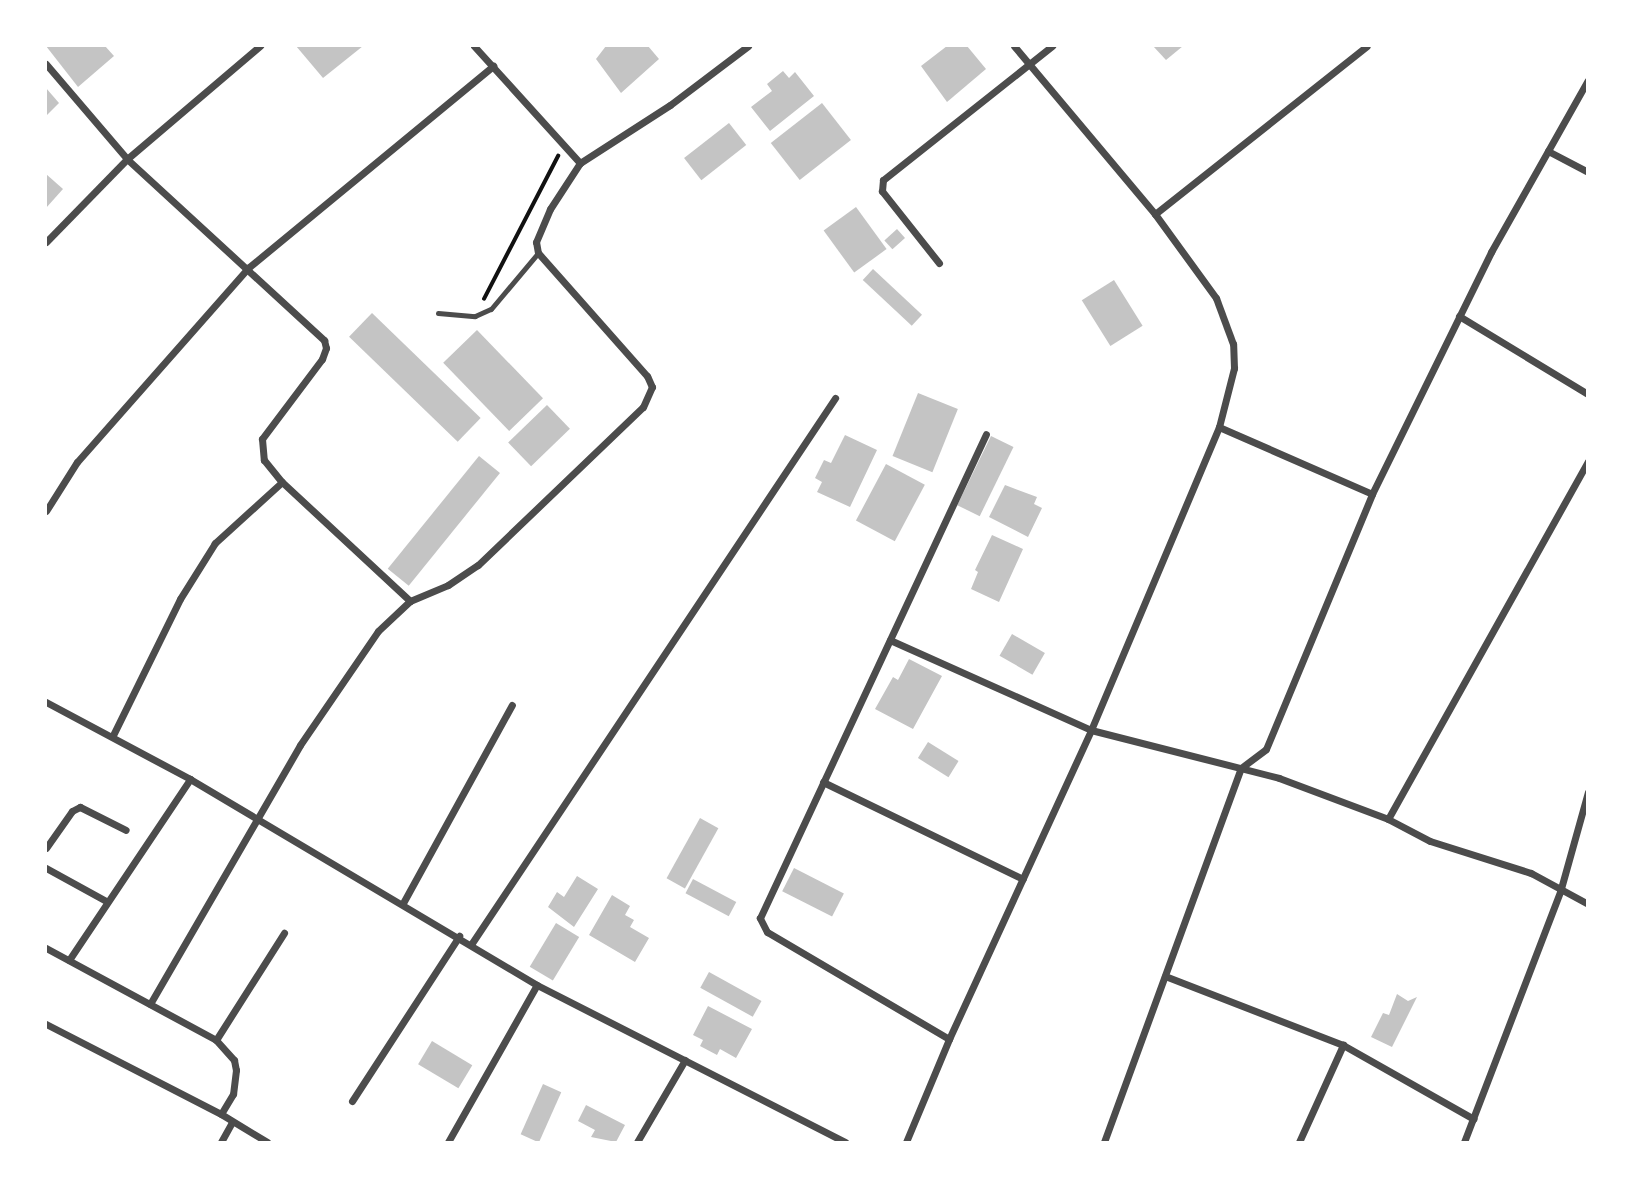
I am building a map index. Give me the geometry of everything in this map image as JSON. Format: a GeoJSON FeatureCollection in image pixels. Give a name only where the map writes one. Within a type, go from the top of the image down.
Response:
{"type":"FeatureCollection","features":[{"type":"Feature","properties":{"kind":"street"},"geometry":{"type":"LineString","coordinates":[[46,243],[127,159],[260,46]]}},
{"type":"Feature","properties":{"kind":"street"},"geometry":{"type":"LineString","coordinates":[[487,46],[477,49],[580,163]]}},
{"type":"Feature","properties":{"kind":"street"},"geometry":{"type":"LineString","coordinates":[[150,1003],[300,745],[378,631],[410,601],[448,585],[478,565],[649,396],[647,376],[538,253],[537,242],[550,209],[580,163],[670,105],[748,46]]}},
{"type":"Feature","properties":{"kind":"street"},"geometry":{"type":"LineString","coordinates":[[906,1143],[949,1039],[1091,730],[1219,427],[1234,368],[1227,322],[1216,298],[1155,214],[1014,46]]}},
{"type":"Feature","properties":{"kind":"street"},"geometry":{"type":"LineString","coordinates":[[939,263],[882,191],[883,180],[1052,46]]}},
{"type":"Feature","properties":{"kind":"street"},"geometry":{"type":"LineString","coordinates":[[1155,214],[1367,46]]}},
{"type":"Feature","properties":{"kind":"street"},"geometry":{"type":"LineString","coordinates":[[46,64],[127,159],[324,340],[326,348],[322,359],[262,439],[264,460],[282,482],[410,601]]}},
{"type":"Feature","properties":{"kind":"street"},"geometry":{"type":"LineString","coordinates":[[46,511],[77,462],[248,268],[492,66]]}},
{"type":"Feature","properties":{"kind":"street"},"geometry":{"type":"LineString","coordinates":[[1104,1143],[1241,768],[1266,748],[1372,494],[1459,316],[1587,80]]}},
{"type":"Feature","properties":{"kind":"street"},"geometry":{"type":"LineString","coordinates":[[1548,152],[1587,172]]}},
{"type":"Feature","properties":{"kind":"street"},"geometry":{"type":"LineString","coordinates":[[1459,316],[1587,394]]}},
{"type":"Feature","properties":{"kind":"street"},"geometry":{"type":"LineString","coordinates":[[472,943],[835,398]]}},
{"type":"Feature","properties":{"kind":"street"},"geometry":{"type":"LineString","coordinates":[[1219,427],[1372,494]]}},
{"type":"Feature","properties":{"kind":"street"},"geometry":{"type":"LineString","coordinates":[[949,1039],[761,924],[762,910],[986,434]]}},
{"type":"Feature","properties":{"kind":"street"},"geometry":{"type":"LineString","coordinates":[[1388,818],[1587,461]]}},
{"type":"Feature","properties":{"kind":"street"},"geometry":{"type":"LineString","coordinates":[[113,736],[180,599],[215,543],[282,482]]}},
{"type":"Feature","properties":{"kind":"street"},"geometry":{"type":"LineString","coordinates":[[890,640],[1091,730],[1241,768],[1388,818],[1430,841],[1531,873],[1560,892],[1587,904]]}},
{"type":"Feature","properties":{"kind":"street"},"geometry":{"type":"LineString","coordinates":[[46,702],[190,779],[472,943],[537,985],[845,1143]]}},
{"type":"Feature","properties":{"kind":"street"},"geometry":{"type":"LineString","coordinates":[[403,903],[512,705]]}},
{"type":"Feature","properties":{"kind":"street"},"geometry":{"type":"LineString","coordinates":[[69,960],[190,779]]}},
{"type":"Feature","properties":{"kind":"street"},"geometry":{"type":"LineString","coordinates":[[823,782],[1023,879]]}},
{"type":"Feature","properties":{"kind":"street"},"geometry":{"type":"LineString","coordinates":[[1464,1143],[1560,892],[1587,792]]}},
{"type":"Feature","properties":{"kind":"street"},"geometry":{"type":"LineString","coordinates":[[46,848],[72,811],[80,807],[126,830]]}},
{"type":"Feature","properties":{"kind":"street"},"geometry":{"type":"LineString","coordinates":[[46,868],[106,901]]}},
{"type":"Feature","properties":{"kind":"street"},"geometry":{"type":"LineString","coordinates":[[216,1040],[284,933]]}},
{"type":"Feature","properties":{"kind":"street"},"geometry":{"type":"LineString","coordinates":[[352,1101],[459,936]]}},
{"type":"Feature","properties":{"kind":"street"},"geometry":{"type":"LineString","coordinates":[[46,948],[216,1040],[234,1060],[236,1070],[233,1094],[221,1114]]}},
{"type":"Feature","properties":{"kind":"street"},"geometry":{"type":"LineString","coordinates":[[1165,976],[1343,1045],[1474,1119]]}},
{"type":"Feature","properties":{"kind":"street"},"geometry":{"type":"LineString","coordinates":[[448,1143],[537,985]]}},
{"type":"Feature","properties":{"kind":"street"},"geometry":{"type":"LineString","coordinates":[[46,1024],[221,1114],[267,1143]]}},
{"type":"Feature","properties":{"kind":"street"},"geometry":{"type":"LineString","coordinates":[[1299,1143],[1343,1045]]}},
{"type":"Feature","properties":{"kind":"street"},"geometry":{"type":"LineString","coordinates":[[637,1143],[685,1060]]}},
{"type":"Feature","properties":{"kind":"street"},"geometry":{"type":"LineString","coordinates":[[221,1143],[232,1122]]}},
{"type":"Feature","properties":{"kind":"lane"},"geometry":{"type":"LineString","coordinates":[[438,313],[475,316],[491,309],[538,253]]}},
{"type":"Feature","properties":{"kind":"path"},"geometry":{"type":"LineString","coordinates":[[475,316],[563,145]]}},
{"type":"Feature","properties":{"kind":"building"},"geometry":{"type":"Polygon","coordinates":[[[46,46],[105,46],[114,56],[78,87],[46,46]]]}},
{"type":"Feature","properties":{"kind":"building"},"geometry":{"type":"Polygon","coordinates":[[[296,46],[363,46],[323,78],[296,46]]]}},
{"type":"Feature","properties":{"kind":"building"},"geometry":{"type":"Polygon","coordinates":[[[606,46],[648,46],[659,59],[621,93],[596,59],[606,46]]]}},
{"type":"Feature","properties":{"kind":"building"},"geometry":{"type":"Polygon","coordinates":[[[947,46],[967,46],[986,69],[947,102],[921,66],[947,46]]]}},
{"type":"Feature","properties":{"kind":"building"},"geometry":{"type":"Polygon","coordinates":[[[1153,46],[1183,46],[1166,60],[1153,46]]]}},
{"type":"Feature","properties":{"kind":"building"},"geometry":{"type":"Polygon","coordinates":[[[783,71],[789,78],[795,72],[814,96],[770,131],[751,107],[772,91],[767,84],[783,71]]]}},
{"type":"Feature","properties":{"kind":"building"},"geometry":{"type":"Polygon","coordinates":[[[46,88],[59,103],[46,116],[46,88]]]}},
{"type":"Feature","properties":{"kind":"building"},"geometry":{"type":"Polygon","coordinates":[[[822,103],[851,140],[800,180],[771,143],[822,103]]]}},
{"type":"Feature","properties":{"kind":"building"},"geometry":{"type":"Polygon","coordinates":[[[729,123],[746,145],[701,180],[684,158],[729,123]]]}},
{"type":"Feature","properties":{"kind":"building"},"geometry":{"type":"Polygon","coordinates":[[[46,174],[63,189],[46,208],[46,174]]]}},
{"type":"Feature","properties":{"kind":"building"},"geometry":{"type":"Polygon","coordinates":[[[856,207],[887,249],[854,273],[824,231],[856,207]]]}},
{"type":"Feature","properties":{"kind":"building"},"geometry":{"type":"Polygon","coordinates":[[[897,229],[905,238],[892,249],[884,240],[897,229]]]}},
{"type":"Feature","properties":{"kind":"building"},"geometry":{"type":"Polygon","coordinates":[[[873,269],[922,315],[912,326],[863,280],[873,269]]]}},
{"type":"Feature","properties":{"kind":"building"},"geometry":{"type":"Polygon","coordinates":[[[1114,280],[1143,326],[1110,346],[1082,300],[1114,280]]]}},
{"type":"Feature","properties":{"kind":"building"},"geometry":{"type":"Polygon","coordinates":[[[372,313],[481,418],[458,442],[349,337],[372,313]]]}},
{"type":"Feature","properties":{"kind":"building"},"geometry":{"type":"Polygon","coordinates":[[[477,330],[543,398],[509,431],[443,363],[477,330]]]}},
{"type":"Feature","properties":{"kind":"building"},"geometry":{"type":"Polygon","coordinates":[[[918,393],[958,409],[932,472],[893,456],[918,393]]]}},
{"type":"Feature","properties":{"kind":"building"},"geometry":{"type":"Polygon","coordinates":[[[547,405],[570,429],[531,466],[508,443],[547,405]]]}},
{"type":"Feature","properties":{"kind":"building"},"geometry":{"type":"Polygon","coordinates":[[[845,435],[877,450],[850,507],[817,492],[822,482],[815,478],[824,460],[831,463],[845,435]]]}},
{"type":"Feature","properties":{"kind":"building"},"geometry":{"type":"Polygon","coordinates":[[[991,436],[1013,447],[980,516],[957,505],[991,436]]]}},
{"type":"Feature","properties":{"kind":"building"},"geometry":{"type":"Polygon","coordinates":[[[479,456],[500,473],[409,586],[388,569],[479,456]]]}},
{"type":"Feature","properties":{"kind":"building"},"geometry":{"type":"Polygon","coordinates":[[[886,464],[925,485],[895,541],[856,521],[886,464]]]}},
{"type":"Feature","properties":{"kind":"building"},"geometry":{"type":"Polygon","coordinates":[[[1005,485],[1037,497],[1034,504],[1042,508],[1028,537],[989,517],[1005,485]]]}},
{"type":"Feature","properties":{"kind":"building"},"geometry":{"type":"Polygon","coordinates":[[[992,535],[1023,549],[999,602],[971,589],[978,572],[975,570],[992,535]]]}},
{"type":"Feature","properties":{"kind":"building"},"geometry":{"type":"Polygon","coordinates":[[[1012,634],[1045,653],[1032,675],[1000,656],[1012,634]]]}},
{"type":"Feature","properties":{"kind":"building"},"geometry":{"type":"Polygon","coordinates":[[[909,659],[942,676],[913,729],[875,709],[893,677],[898,680],[909,659]]]}},
{"type":"Feature","properties":{"kind":"building"},"geometry":{"type":"Polygon","coordinates":[[[928,742],[959,761],[948,777],[918,758],[928,742]]]}},
{"type":"Feature","properties":{"kind":"building"},"geometry":{"type":"Polygon","coordinates":[[[700,818],[718,828],[685,889],[667,878],[700,818]]]}},
{"type":"Feature","properties":{"kind":"building"},"geometry":{"type":"Polygon","coordinates":[[[794,868],[844,893],[832,917],[782,891],[794,868]]]}},
{"type":"Feature","properties":{"kind":"building"},"geometry":{"type":"Polygon","coordinates":[[[577,876],[598,889],[574,927],[548,907],[557,892],[564,897],[577,876]]]}},
{"type":"Feature","properties":{"kind":"building"},"geometry":{"type":"Polygon","coordinates":[[[693,879],[736,902],[729,916],[685,893],[693,879]]]}},
{"type":"Feature","properties":{"kind":"building"},"geometry":{"type":"Polygon","coordinates":[[[612,895],[630,906],[625,915],[634,920],[630,927],[649,938],[635,962],[589,935],[612,895]]]}},
{"type":"Feature","properties":{"kind":"building"},"geometry":{"type":"Polygon","coordinates":[[[556,923],[579,937],[553,981],[530,967],[556,923]]]}},
{"type":"Feature","properties":{"kind":"building"},"geometry":{"type":"Polygon","coordinates":[[[709,972],[761,1001],[753,1017],[700,988],[709,972]]]}},
{"type":"Feature","properties":{"kind":"building"},"geometry":{"type":"Polygon","coordinates":[[[1397,994],[1408,1001],[1417,997],[1392,1047],[1371,1037],[1383,1013],[1389,1015],[1397,994]]]}},
{"type":"Feature","properties":{"kind":"building"},"geometry":{"type":"Polygon","coordinates":[[[708,1006],[752,1029],[736,1058],[720,1049],[717,1055],[700,1046],[703,1040],[693,1035],[708,1006]]]}},
{"type":"Feature","properties":{"kind":"building"},"geometry":{"type":"Polygon","coordinates":[[[432,1041],[472,1065],[458,1088],[418,1064],[432,1041]]]}},
{"type":"Feature","properties":{"kind":"building"},"geometry":{"type":"Polygon","coordinates":[[[543,1084],[561,1092],[539,1142],[521,1134],[543,1084]]]}},
{"type":"Feature","properties":{"kind":"building"},"geometry":{"type":"Polygon","coordinates":[[[586,1105],[625,1125],[616,1142],[591,1137],[595,1130],[578,1121],[586,1105]]]}}]}
